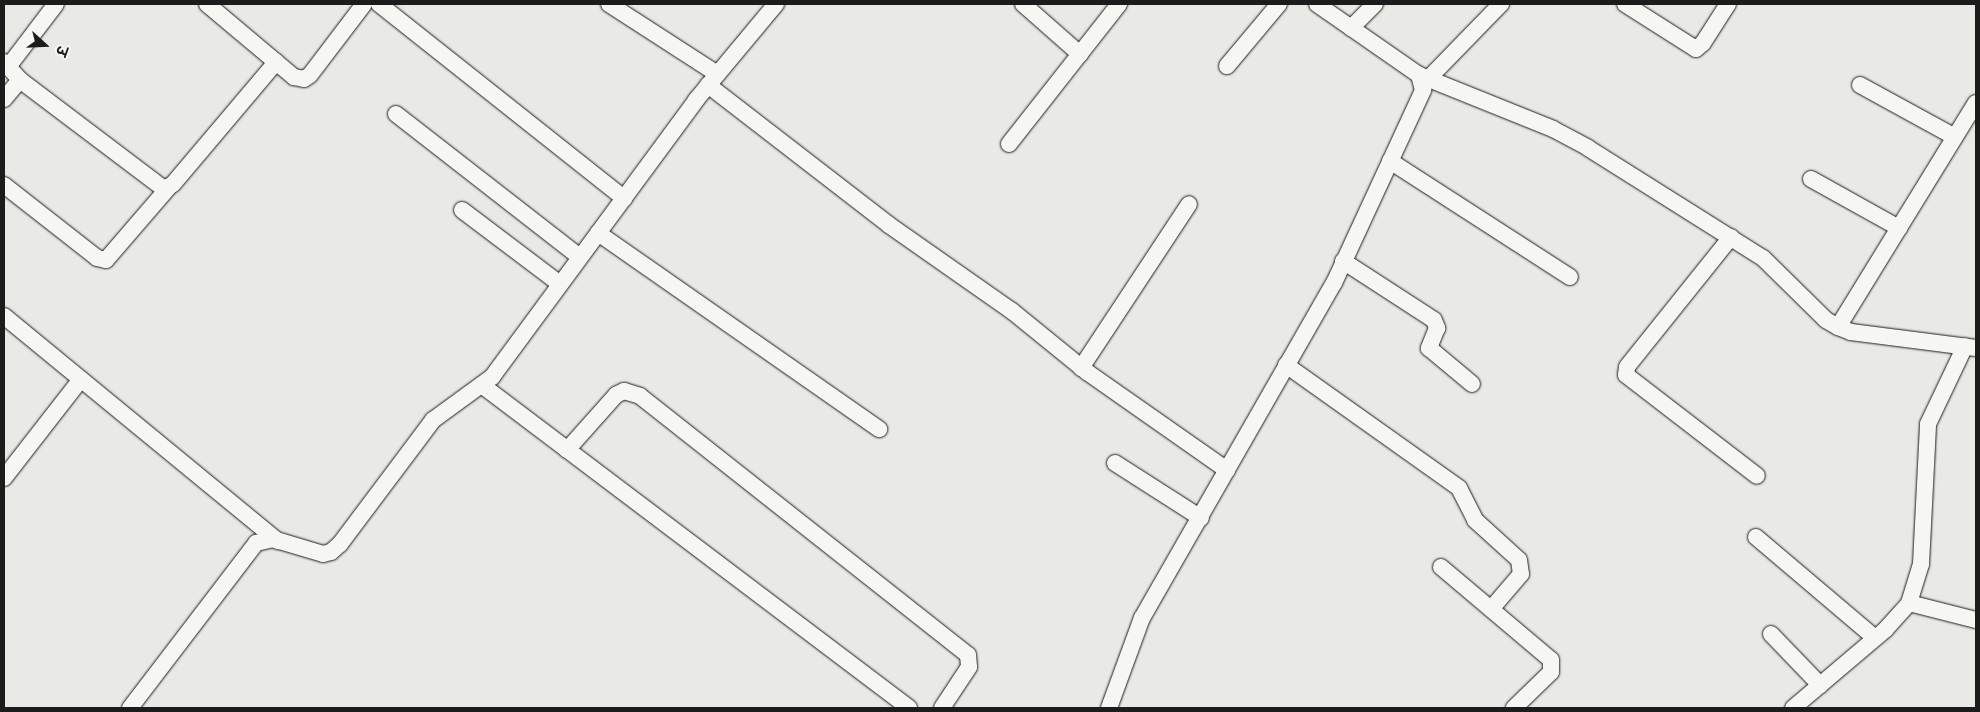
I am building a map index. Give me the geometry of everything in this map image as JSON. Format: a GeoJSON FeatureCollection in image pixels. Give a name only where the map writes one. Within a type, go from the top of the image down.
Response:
{"type":"FeatureCollection","features":[{"type":"Feature","properties":{"kind":"street"},"geometry":{"type":"LineString","coordinates":[[56,4],[6,65],[20,80],[158,187],[169,187]]}},
{"type":"Feature","properties":{"kind":"street"},"geometry":{"type":"LineString","coordinates":[[207,4],[298,79],[310,75],[364,4]]}},
{"type":"Feature","properties":{"kind":"street"},"geometry":{"type":"LineString","coordinates":[[380,4],[624,198]]}},
{"type":"Feature","properties":{"kind":"street"},"geometry":{"type":"LineString","coordinates":[[609,4],[713,79],[884,221],[1012,311],[1081,368],[1227,470]]}},
{"type":"Feature","properties":{"kind":"street"},"geometry":{"type":"LineString","coordinates":[[130,708],[250,548],[264,539],[279,541],[314,552],[331,552],[433,420],[483,386],[713,79],[776,4]]}},
{"type":"Feature","properties":{"kind":"street"},"geometry":{"type":"LineString","coordinates":[[1023,4],[1080,54]]}},
{"type":"Feature","properties":{"kind":"street"},"geometry":{"type":"LineString","coordinates":[[1009,144],[1119,4]]}},
{"type":"Feature","properties":{"kind":"street"},"geometry":{"type":"LineString","coordinates":[[1227,66],[1279,4]]}},
{"type":"Feature","properties":{"kind":"street"},"geometry":{"type":"LineString","coordinates":[[1317,4],[1424,77],[1570,138],[1731,237],[1775,267],[1826,320],[1838,327],[1851,332],[1971,347],[1928,424],[1921,564],[1909,603],[1875,638],[1793,708]]}},
{"type":"Feature","properties":{"kind":"street"},"geometry":{"type":"LineString","coordinates":[[1351,28],[1375,4]]}},
{"type":"Feature","properties":{"kind":"street"},"geometry":{"type":"LineString","coordinates":[[1109,708],[1142,618],[1201,518],[1344,261],[1423,90],[1424,77],[1502,4]]}},
{"type":"Feature","properties":{"kind":"street"},"geometry":{"type":"LineString","coordinates":[[1625,4],[1696,49],[1728,4]]}},
{"type":"Feature","properties":{"kind":"street"},"geometry":{"type":"LineString","coordinates":[[4,185],[102,260],[112,257],[276,62]]}},
{"type":"Feature","properties":{"kind":"street"},"geometry":{"type":"LineString","coordinates":[[4,99],[20,80]]}},
{"type":"Feature","properties":{"kind":"street"},"geometry":{"type":"LineString","coordinates":[[1860,85],[1956,137]]}},
{"type":"Feature","properties":{"kind":"street"},"geometry":{"type":"LineString","coordinates":[[1838,327],[1976,103]]}},
{"type":"Feature","properties":{"kind":"street"},"geometry":{"type":"LineString","coordinates":[[396,114],[580,257]]}},
{"type":"Feature","properties":{"kind":"street"},"geometry":{"type":"LineString","coordinates":[[1390,161],[1570,277]]}},
{"type":"Feature","properties":{"kind":"street"},"geometry":{"type":"LineString","coordinates":[[1811,179],[1899,228]]}},
{"type":"Feature","properties":{"kind":"street"},"geometry":{"type":"LineString","coordinates":[[1081,368],[1189,204]]}},
{"type":"Feature","properties":{"kind":"street"},"geometry":{"type":"LineString","coordinates":[[462,210],[560,284]]}},
{"type":"Feature","properties":{"kind":"street"},"geometry":{"type":"LineString","coordinates":[[598,232],[879,429]]}},
{"type":"Feature","properties":{"kind":"street"},"geometry":{"type":"LineString","coordinates":[[1731,237],[1627,368],[1626,376],[1757,476]]}},
{"type":"Feature","properties":{"kind":"street"},"geometry":{"type":"LineString","coordinates":[[1344,261],[1434,320],[1437,328],[1429,348],[1472,384]]}},
{"type":"Feature","properties":{"kind":"street"},"geometry":{"type":"LineString","coordinates":[[4,316],[279,541]]}},
{"type":"Feature","properties":{"kind":"street"},"geometry":{"type":"LineString","coordinates":[[1286,365],[1459,488],[1476,520],[1519,560],[1521,574],[1491,609]]}},
{"type":"Feature","properties":{"kind":"street"},"geometry":{"type":"LineString","coordinates":[[4,478],[81,379]]}},
{"type":"Feature","properties":{"kind":"street"},"geometry":{"type":"LineString","coordinates":[[483,386],[909,708]]}},
{"type":"Feature","properties":{"kind":"street"},"geometry":{"type":"LineString","coordinates":[[567,450],[616,395],[624,391],[640,396],[968,655],[969,667],[942,708]]}},
{"type":"Feature","properties":{"kind":"street"},"geometry":{"type":"LineString","coordinates":[[1115,463],[1201,518]]}},
{"type":"Feature","properties":{"kind":"street"},"geometry":{"type":"LineString","coordinates":[[1756,537],[1875,638]]}},
{"type":"Feature","properties":{"kind":"street"},"geometry":{"type":"LineString","coordinates":[[1441,567],[1553,664],[1551,672],[1514,708]]}},
{"type":"Feature","properties":{"kind":"street"},"geometry":{"type":"LineString","coordinates":[[1909,603],[1976,620]]}},
{"type":"Feature","properties":{"kind":"street"},"geometry":{"type":"LineString","coordinates":[[1771,634],[1820,685]]}}]}
